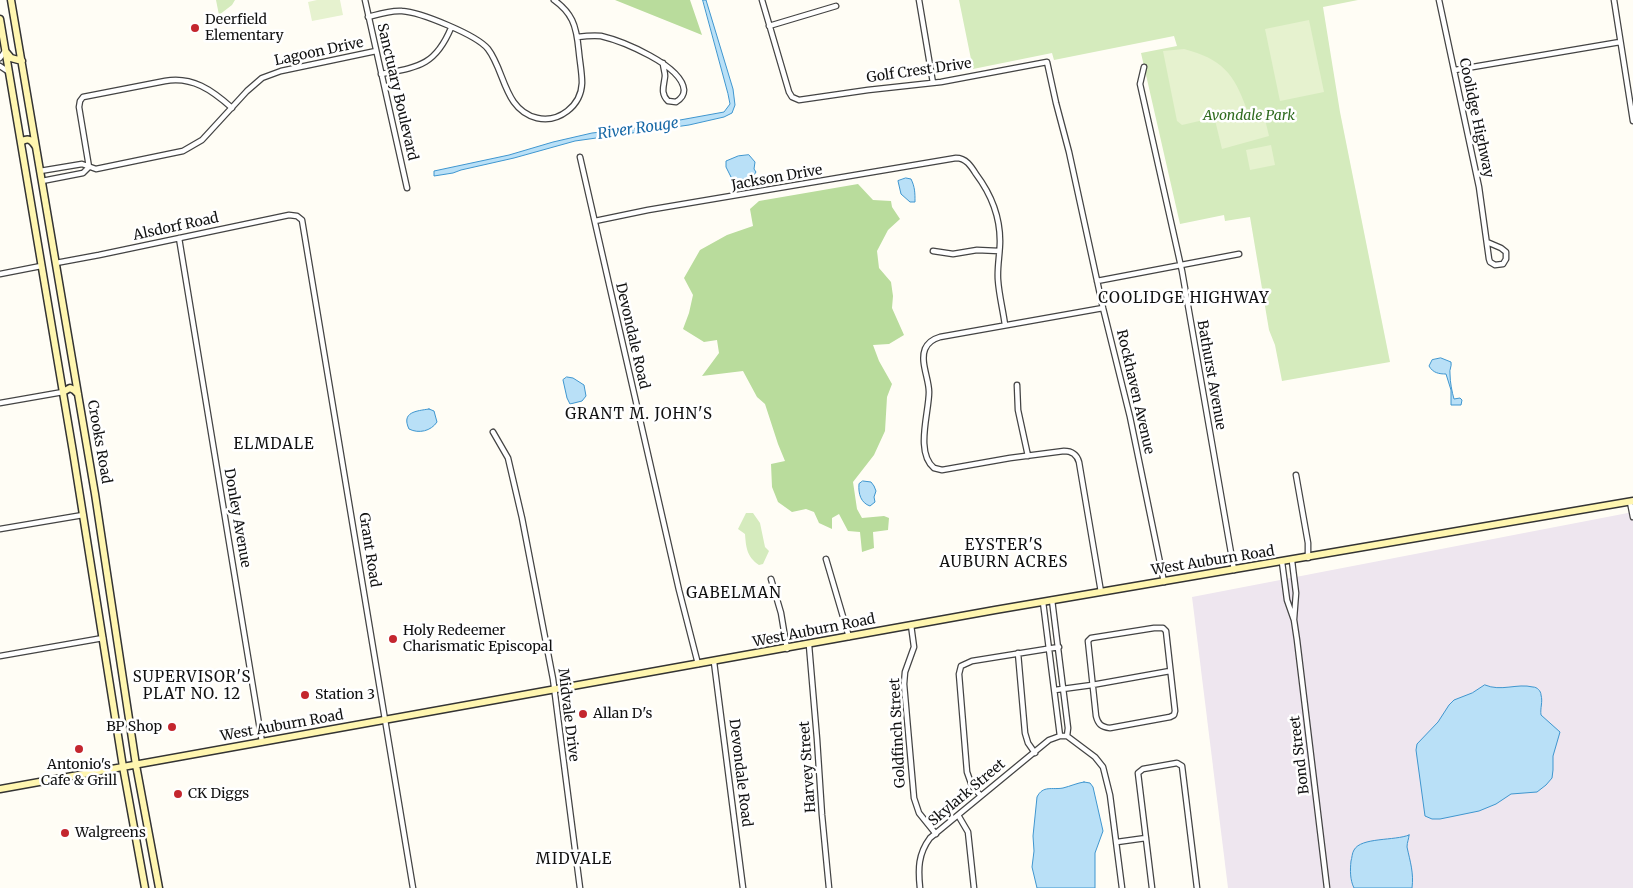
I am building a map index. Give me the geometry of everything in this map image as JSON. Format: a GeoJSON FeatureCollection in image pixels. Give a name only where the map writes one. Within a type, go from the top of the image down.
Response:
{"type":"FeatureCollection","features":[{"type":"Feature","properties":{"kind":"main road","name":"Crooks Road"},"geometry":{"type":"LineString","coordinates":[[11,0],[78,395],[141,796],[159,888]]}},
{"type":"Feature","properties":{"kind":"main road","name":"Crooks Road"},"geometry":{"type":"LineString","coordinates":[[0,19],[84,514],[122,767],[145,888]]}},
{"type":"Feature","properties":{"kind":"main road"},"geometry":{"type":"LineString","coordinates":[[6,51],[11,58],[22,61]]}},
{"type":"Feature","properties":{"kind":"main road"},"geometry":{"type":"LineString","coordinates":[[21,142],[27,139],[30,140],[37,148]]}},
{"type":"Feature","properties":{"kind":"main road"},"geometry":{"type":"LineString","coordinates":[[50,317],[57,324],[66,323]]}},
{"type":"Feature","properties":{"kind":"main road"},"geometry":{"type":"LineString","coordinates":[[63,392],[67,388],[72,388],[78,395]]}},
{"type":"Feature","properties":{"kind":"main road","name":"West Auburn Road"},"geometry":{"type":"LineString","coordinates":[[0,789],[1052,600],[1308,558],[1631,501]]}},
{"type":"Feature","properties":{"kind":"main road"},"geometry":{"type":"LineString","coordinates":[[96,590],[101,594],[110,593]]}},
{"type":"Feature","properties":{"kind":"main road"},"geometry":{"type":"LineString","coordinates":[[103,638],[106,635],[112,635],[117,644]]}},
{"type":"Feature","properties":{"kind":"main road"},"geometry":{"type":"LineString","coordinates":[[118,735],[123,740],[132,740]]}},
{"type":"Feature","properties":{"kind":"main road"},"geometry":{"type":"LineString","coordinates":[[127,793],[135,791],[141,796]]}},
{"type":"Feature","properties":{"kind":"street","name":"Sanctuary Boulevard"},"geometry":{"type":"LineString","coordinates":[[365,0],[407,188]]}},
{"type":"Feature","properties":{"kind":"street"},"geometry":{"type":"LineString","coordinates":[[368,17],[393,11],[408,11],[471,36],[484,45],[492,55],[504,85],[515,103],[529,115],[540,118],[553,118],[564,114],[575,103],[582,84],[575,26],[569,14],[554,0]]}},
{"type":"Feature","properties":{"kind":"street"},"geometry":{"type":"LineString","coordinates":[[762,0],[769,26],[836,6]]}},
{"type":"Feature","properties":{"kind":"street"},"geometry":{"type":"LineString","coordinates":[[919,0],[933,83]]}},
{"type":"Feature","properties":{"kind":"street","name":"Coolidge Highway"},"geometry":{"type":"LineString","coordinates":[[1439,0],[1456,70],[1482,198],[1487,242],[1490,262],[1498,266],[1503,264],[1506,259],[1506,252],[1487,242]]}},
{"type":"Feature","properties":{"kind":"street"},"geometry":{"type":"LineString","coordinates":[[1614,0],[1633,121]]}},
{"type":"Feature","properties":{"kind":"street","name":"Golf Crest Drive"},"geometry":{"type":"LineString","coordinates":[[769,26],[788,92],[795,99],[802,101],[868,90],[933,83],[1047,62]]}},
{"type":"Feature","properties":{"kind":"street"},"geometry":{"type":"LineString","coordinates":[[381,74],[415,67],[429,60],[440,49],[451,28]]}},
{"type":"Feature","properties":{"kind":"street"},"geometry":{"type":"LineString","coordinates":[[577,37],[602,37],[653,57],[662,63],[674,72],[683,86],[684,94],[676,102],[668,101],[664,96],[662,89],[665,76],[662,63]]}},
{"type":"Feature","properties":{"kind":"street"},"geometry":{"type":"LineString","coordinates":[[1456,70],[1620,42]]}},
{"type":"Feature","properties":{"kind":"street"},"geometry":{"type":"LineString","coordinates":[[0,58],[6,51]]}},
{"type":"Feature","properties":{"kind":"street","name":"Lagoon Drive"},"geometry":{"type":"LineString","coordinates":[[40,171],[82,164],[96,169],[183,151],[202,140],[254,83],[269,74],[376,51]]}},
{"type":"Feature","properties":{"kind":"street","name":"Rockhaven Avenue"},"geometry":{"type":"LineString","coordinates":[[1047,62],[1070,152],[1103,308],[1130,417],[1164,582]]}},
{"type":"Feature","properties":{"kind":"street"},"geometry":{"type":"LineString","coordinates":[[0,66],[9,72]]}},
{"type":"Feature","properties":{"kind":"street","name":"Bathurst Avenue"},"geometry":{"type":"LineString","coordinates":[[1144,67],[1140,84],[1181,264],[1234,570]]}},
{"type":"Feature","properties":{"kind":"street"},"geometry":{"type":"LineString","coordinates":[[89,167],[79,107],[83,97],[164,80],[178,79],[197,83],[207,88],[232,108]]}},
{"type":"Feature","properties":{"kind":"street","name":"Devondale Road"},"geometry":{"type":"LineString","coordinates":[[580,158],[681,599],[698,664]]}},
{"type":"Feature","properties":{"kind":"street","name":"Jackson Drive"},"geometry":{"type":"LineString","coordinates":[[595,221],[648,210],[956,158],[966,160],[991,199],[998,222],[999,251]]}},
{"type":"Feature","properties":{"kind":"street","name":"Lagoon Drive"},"geometry":{"type":"LineString","coordinates":[[42,181],[83,173],[89,167]]}},
{"type":"Feature","properties":{"kind":"street","name":"Alsdorf Road"},"geometry":{"type":"LineString","coordinates":[[56,263],[290,215],[300,217]]}},
{"type":"Feature","properties":{"kind":"street","name":"Grant Road"},"geometry":{"type":"LineString","coordinates":[[300,217],[304,223],[413,888]]}},
{"type":"Feature","properties":{"kind":"street","name":"Donley Avenue"},"geometry":{"type":"LineString","coordinates":[[179,238],[262,742]]}},
{"type":"Feature","properties":{"kind":"street"},"geometry":{"type":"LineString","coordinates":[[933,251],[953,254],[977,250],[999,251],[998,279],[1005,325]]}},
{"type":"Feature","properties":{"kind":"street"},"geometry":{"type":"LineString","coordinates":[[1097,280],[1239,254]]}},
{"type":"Feature","properties":{"kind":"street"},"geometry":{"type":"LineString","coordinates":[[0,274],[42,266]]}},
{"type":"Feature","properties":{"kind":"street"},"geometry":{"type":"LineString","coordinates":[[1101,592],[1079,462],[1074,454],[1064,451],[937,470],[928,461],[924,435],[929,392],[924,357],[926,347],[930,342],[940,337],[1103,308]]}},
{"type":"Feature","properties":{"kind":"street"},"geometry":{"type":"LineString","coordinates":[[1017,385],[1017,405],[1028,456]]}},
{"type":"Feature","properties":{"kind":"street"},"geometry":{"type":"LineString","coordinates":[[0,403],[63,392]]}},
{"type":"Feature","properties":{"kind":"street","name":"Midvale Drive"},"geometry":{"type":"LineString","coordinates":[[493,432],[508,458],[522,518],[555,690],[580,888]]}},
{"type":"Feature","properties":{"kind":"street"},"geometry":{"type":"LineString","coordinates":[[1296,475],[1308,543],[1308,558]]}},
{"type":"Feature","properties":{"kind":"street"},"geometry":{"type":"LineString","coordinates":[[1631,501],[1633,517]]}},
{"type":"Feature","properties":{"kind":"street"},"geometry":{"type":"LineString","coordinates":[[0,529],[84,514]]}},
{"type":"Feature","properties":{"kind":"street"},"geometry":{"type":"LineString","coordinates":[[826,559],[849,637]]}},
{"type":"Feature","properties":{"kind":"street","name":"Bond Street"},"geometry":{"type":"LineString","coordinates":[[1292,560],[1296,593],[1294,620],[1327,888]]}},
{"type":"Feature","properties":{"kind":"street","name":"Bond Street"},"geometry":{"type":"LineString","coordinates":[[1282,562],[1287,600],[1294,620]]}},
{"type":"Feature","properties":{"kind":"street"},"geometry":{"type":"LineString","coordinates":[[771,579],[781,613],[787,649]]}},
{"type":"Feature","properties":{"kind":"street"},"geometry":{"type":"LineString","coordinates":[[1052,600],[1064,689],[1068,728],[1067,736]]}},
{"type":"Feature","properties":{"kind":"street"},"geometry":{"type":"LineString","coordinates":[[1043,602],[1060,736],[1067,736],[1095,757],[1103,767],[1110,794],[1122,888]]}},
{"type":"Feature","properties":{"kind":"street","name":"Goldfinch Street"},"geometry":{"type":"LineString","coordinates":[[911,625],[914,647],[905,672],[904,684],[914,798],[919,813],[936,834]]}},
{"type":"Feature","properties":{"kind":"street"},"geometry":{"type":"LineString","coordinates":[[1154,628],[1163,628],[1166,631],[1174,715],[1110,728],[1102,727],[1097,721],[1092,685],[1087,645],[1091,638],[1154,628]]}},
{"type":"Feature","properties":{"kind":"street"},"geometry":{"type":"LineString","coordinates":[[0,656],[103,638]]}},
{"type":"Feature","properties":{"kind":"street","name":"Harvey Street"},"geometry":{"type":"LineString","coordinates":[[809,645],[829,888]]}},
{"type":"Feature","properties":{"kind":"street"},"geometry":{"type":"LineString","coordinates":[[981,796],[972,786],[967,772],[959,670],[965,663],[1058,647]]}},
{"type":"Feature","properties":{"kind":"street"},"geometry":{"type":"LineString","coordinates":[[1018,653],[1025,733],[1028,743],[1035,753]]}},
{"type":"Feature","properties":{"kind":"street","name":"Devondale Road"},"geometry":{"type":"LineString","coordinates":[[714,662],[743,888]]}},
{"type":"Feature","properties":{"kind":"street"},"geometry":{"type":"LineString","coordinates":[[1055,690],[1170,671]]}},
{"type":"Feature","properties":{"kind":"street","name":"Skylark Street"},"geometry":{"type":"LineString","coordinates":[[920,888],[918,869],[920,858],[925,846],[936,834],[1049,740],[1060,736]]}},
{"type":"Feature","properties":{"kind":"street"},"geometry":{"type":"LineString","coordinates":[[1152,888],[1138,773],[1142,769],[1177,763],[1180,763],[1182,766],[1197,888]]}},
{"type":"Feature","properties":{"kind":"street"},"geometry":{"type":"LineString","coordinates":[[958,815],[968,832],[974,888]]}},
{"type":"Feature","properties":{"kind":"street"},"geometry":{"type":"LineString","coordinates":[[1117,842],[1146,838]]}},
{"type":"Feature","properties":{"kind":"shaded area"},"geometry":{"type":"Polygon","coordinates":[[[1633,512],[1633,888],[1228,888],[1192,597],[1633,512]]]}},
{"type":"Feature","properties":{"kind":"green space"},"geometry":{"type":"Polygon","coordinates":[[[216,0],[235,0],[232,5],[219,15],[216,0]]]}},
{"type":"Feature","properties":{"kind":"green space"},"geometry":{"type":"Polygon","coordinates":[[[340,0],[343,15],[312,21],[308,2],[340,0]]]}},
{"type":"Feature","properties":{"kind":"green space"},"geometry":{"type":"Polygon","coordinates":[[[615,0],[690,0],[702,35],[615,0]]]}},
{"type":"Feature","properties":{"kind":"green space","name":"Avondale Park"},"geometry":{"type":"Polygon","coordinates":[[[959,0],[1358,0],[1323,7],[1340,112],[1390,362],[1282,381],[1275,345],[1269,330],[1250,217],[1225,221],[1224,215],[1180,224],[1141,53],[1177,46],[1174,36],[1054,60],[1052,53],[973,69],[959,0]]]}},
{"type":"Feature","properties":{"kind":"green space"},"geometry":{"type":"Polygon","coordinates":[[[1309,20],[1324,92],[1280,101],[1265,29],[1309,20]]]}},
{"type":"Feature","properties":{"kind":"green space"},"geometry":{"type":"Polygon","coordinates":[[[1184,49],[1208,58],[1225,69],[1237,86],[1247,110],[1182,125],[1177,121],[1163,51],[1184,49]]]}},
{"type":"Feature","properties":{"kind":"green space"},"geometry":{"type":"Polygon","coordinates":[[[1263,111],[1269,136],[1222,149],[1215,120],[1263,111]]]}},
{"type":"Feature","properties":{"kind":"green space"},"geometry":{"type":"Polygon","coordinates":[[[1271,145],[1275,165],[1250,170],[1246,150],[1271,145]]]}},
{"type":"Feature","properties":{"kind":"green space"},"geometry":{"type":"Polygon","coordinates":[[[858,184],[873,200],[891,201],[892,207],[900,219],[888,230],[877,251],[879,268],[891,282],[892,308],[904,335],[889,344],[873,345],[879,361],[892,384],[887,397],[885,431],[874,455],[853,482],[857,509],[862,518],[884,516],[889,518],[888,530],[873,532],[874,548],[862,552],[860,532],[848,531],[839,514],[832,518],[832,529],[819,523],[814,512],[806,509],[792,512],[778,502],[772,487],[771,464],[785,461],[765,404],[757,397],[743,371],[702,376],[719,353],[717,340],[704,342],[683,329],[693,295],[684,278],[700,250],[727,235],[753,226],[750,209],[759,201],[858,184]]]}},
{"type":"Feature","properties":{"kind":"green space"},"geometry":{"type":"Polygon","coordinates":[[[746,513],[753,513],[760,523],[765,547],[769,551],[763,564],[759,565],[752,559],[747,548],[745,534],[738,529],[746,513]]]}},
{"type":"Feature","properties":{"kind":"water","name":"River Rouge"},"geometry":{"type":"Polygon","coordinates":[[[703,0],[706,0],[733,89],[735,105],[732,113],[724,117],[689,125],[575,141],[514,158],[434,176],[434,171],[509,155],[592,133],[636,128],[724,112],[730,104],[703,0]]]}},
{"type":"Feature","properties":{"kind":"water"},"geometry":{"type":"Polygon","coordinates":[[[749,155],[755,162],[754,169],[756,172],[754,175],[741,180],[732,179],[726,167],[726,161],[738,156],[749,155]]]}},
{"type":"Feature","properties":{"kind":"water"},"geometry":{"type":"Polygon","coordinates":[[[906,178],[911,179],[915,202],[910,202],[901,194],[898,181],[906,178]]]}},
{"type":"Feature","properties":{"kind":"water"},"geometry":{"type":"Polygon","coordinates":[[[1441,358],[1451,362],[1450,372],[1454,399],[1460,398],[1462,400],[1461,405],[1451,405],[1451,390],[1446,374],[1436,373],[1429,366],[1432,360],[1441,358]]]}},
{"type":"Feature","properties":{"kind":"water"},"geometry":{"type":"Polygon","coordinates":[[[567,377],[573,378],[584,385],[586,396],[582,401],[570,404],[563,380],[567,377]]]}},
{"type":"Feature","properties":{"kind":"water"},"geometry":{"type":"Polygon","coordinates":[[[429,409],[434,411],[437,422],[434,425],[421,431],[409,429],[407,419],[411,413],[429,409]]]}},
{"type":"Feature","properties":{"kind":"water"},"geometry":{"type":"Polygon","coordinates":[[[863,481],[871,482],[876,491],[875,502],[870,506],[864,503],[860,495],[859,484],[863,481]]]}},
{"type":"Feature","properties":{"kind":"water"},"geometry":{"type":"Polygon","coordinates":[[[1485,685],[1497,688],[1527,686],[1540,691],[1542,700],[1541,715],[1560,732],[1553,756],[1552,778],[1537,792],[1511,794],[1496,804],[1479,811],[1432,819],[1425,816],[1416,750],[1417,744],[1438,722],[1454,700],[1472,693],[1485,685]]]}},
{"type":"Feature","properties":{"kind":"water"},"geometry":{"type":"Polygon","coordinates":[[[1084,782],[1090,783],[1093,787],[1103,831],[1095,853],[1095,888],[1037,888],[1032,867],[1037,797],[1045,789],[1063,788],[1084,782]]]}},
{"type":"Feature","properties":{"kind":"water"},"geometry":{"type":"Polygon","coordinates":[[[1409,835],[1407,847],[1412,872],[1412,888],[1354,888],[1350,871],[1353,851],[1358,846],[1371,841],[1409,835]]]}},
{"type":"Feature","properties":{"kind":"place","name":"Deerfield Elementary"},"geometry":{"type":"Point","coordinates":[195,28]}},
{"type":"Feature","properties":{"kind":"place","name":"Holy Redeemer Charismatic Episcopal"},"geometry":{"type":"Point","coordinates":[393,639]}},
{"type":"Feature","properties":{"kind":"place","name":"Station 3"},"geometry":{"type":"Point","coordinates":[305,695]}},
{"type":"Feature","properties":{"kind":"place","name":"Allan D's"},"geometry":{"type":"Point","coordinates":[583,714]}},
{"type":"Feature","properties":{"kind":"place","name":"BP Shop"},"geometry":{"type":"Point","coordinates":[172,727]}},
{"type":"Feature","properties":{"kind":"place","name":"Antonio's Cafe & Grill"},"geometry":{"type":"Point","coordinates":[79,749]}},
{"type":"Feature","properties":{"kind":"place","name":"CK Diggs"},"geometry":{"type":"Point","coordinates":[178,794]}},
{"type":"Feature","properties":{"kind":"place","name":"Walgreens"},"geometry":{"type":"Point","coordinates":[65,833]}},
{"type":"Feature","properties":{"kind":"district","name":"COOLIDGE HIGHWAY"},"geometry":{"type":"Point","coordinates":[1184,299]}},
{"type":"Feature","properties":{"kind":"district","name":"GRANT M. JOHN'S"},"geometry":{"type":"Point","coordinates":[639,415]}},
{"type":"Feature","properties":{"kind":"district","name":"ELMDALE"},"geometry":{"type":"Point","coordinates":[274,445]}},
{"type":"Feature","properties":{"kind":"district","name":"EYSTER'S AUBURN ACRES"},"geometry":{"type":"Point","coordinates":[1004,554]}},
{"type":"Feature","properties":{"kind":"district","name":"GABELMAN"},"geometry":{"type":"Point","coordinates":[734,594]}},
{"type":"Feature","properties":{"kind":"district","name":"SUPERVISOR'S PLAT NO. 12"},"geometry":{"type":"Point","coordinates":[192,686]}},
{"type":"Feature","properties":{"kind":"district","name":"MIDVALE"},"geometry":{"type":"Point","coordinates":[574,860]}}]}
